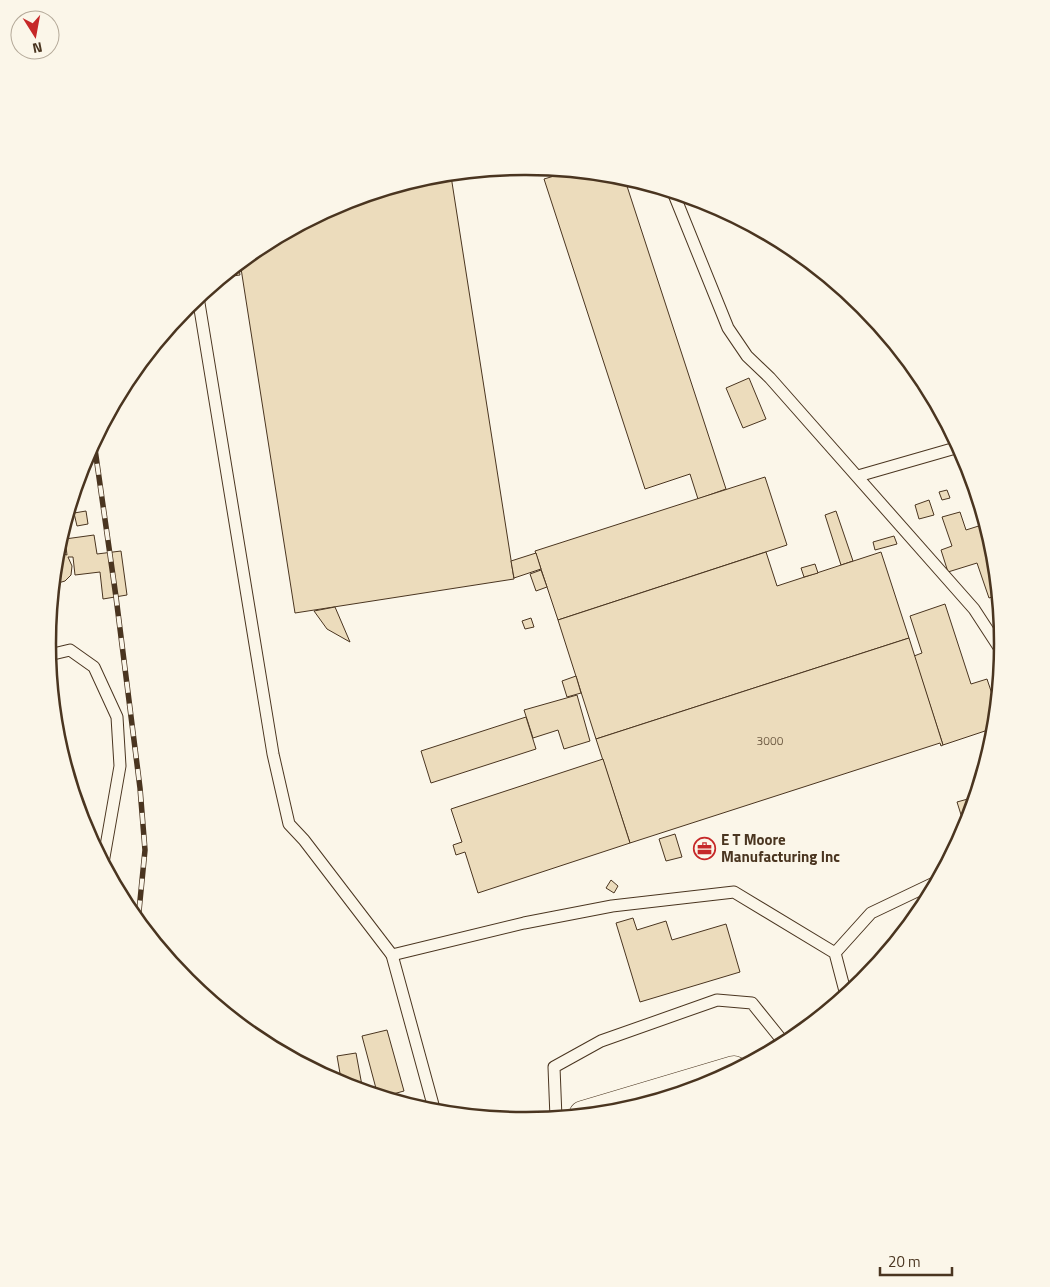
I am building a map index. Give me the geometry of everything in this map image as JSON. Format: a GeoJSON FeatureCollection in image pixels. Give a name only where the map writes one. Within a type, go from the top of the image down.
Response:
{"type":"FeatureCollection","features":[{"type":"Feature","properties":{"kind":"lane"},"geometry":{"type":"LineString","coordinates":[[676,200],[728,328],[748,356],[858,476],[974,609],[994,639]]}},
{"type":"Feature","properties":{"kind":"lane"},"geometry":{"type":"LineString","coordinates":[[200,307],[273,754],[288,824],[304,840],[392,955],[432,1103]]}},
{"type":"Feature","properties":{"kind":"lane"},"geometry":{"type":"LineString","coordinates":[[858,476],[951,449]]}},
{"type":"Feature","properties":{"kind":"lane"},"geometry":{"type":"LineString","coordinates":[[56,653],[70,650],[94,667],[117,716],[120,766],[106,852]]}},
{"type":"Feature","properties":{"kind":"lane"},"geometry":{"type":"LineString","coordinates":[[835,953],[871,913],[925,887]]}},
{"type":"Feature","properties":{"kind":"lane"},"geometry":{"type":"LineString","coordinates":[[392,955],[524,923],[612,906],[734,892],[835,953],[844,987]]}},
{"type":"Feature","properties":{"kind":"lane"},"geometry":{"type":"LineString","coordinates":[[556,1111],[554,1067],[601,1041],[717,1000],[752,1003],[779,1037]]}},
{"type":"Feature","properties":{"kind":"building"},"geometry":{"type":"Polygon","coordinates":[[[556,176],[627,187],[726,489],[698,499],[690,474],[645,489],[544,179],[556,176]]]}},
{"type":"Feature","properties":{"kind":"building"},"geometry":{"type":"Polygon","coordinates":[[[452,181],[514,579],[295,613],[241,271],[291,238],[346,210],[404,191],[452,181]]]}},
{"type":"Feature","properties":{"kind":"building"},"geometry":{"type":"Polygon","coordinates":[[[749,378],[766,419],[743,428],[726,388],[749,378]]]}},
{"type":"Feature","properties":{"kind":"building"},"geometry":{"type":"Polygon","coordinates":[[[765,477],[787,545],[558,620],[535,551],[765,477]]]}},
{"type":"Feature","properties":{"kind":"building"},"geometry":{"type":"Polygon","coordinates":[[[947,490],[950,498],[942,500],[939,492],[947,490]]]}},
{"type":"Feature","properties":{"kind":"building"},"geometry":{"type":"Polygon","coordinates":[[[929,500],[934,515],[919,519],[915,505],[929,500]]]}},
{"type":"Feature","properties":{"kind":"building"},"geometry":{"type":"Polygon","coordinates":[[[86,511],[88,524],[77,526],[75,513],[86,511]]]}},
{"type":"Feature","properties":{"kind":"building"},"geometry":{"type":"Polygon","coordinates":[[[836,511],[853,561],[841,565],[825,515],[836,511]]]}},
{"type":"Feature","properties":{"kind":"building"},"geometry":{"type":"Polygon","coordinates":[[[960,512],[966,530],[979,526],[991,597],[989,598],[977,563],[948,572],[941,550],[952,546],[942,517],[960,512]]]}},
{"type":"Feature","properties":{"kind":"building"},"geometry":{"type":"Polygon","coordinates":[[[94,535],[97,554],[121,551],[127,595],[103,599],[100,572],[75,575],[73,557],[68,557],[72,566],[71,575],[65,581],[60,582],[65,554],[67,555],[68,539],[94,535]]]}},
{"type":"Feature","properties":{"kind":"building"},"geometry":{"type":"Polygon","coordinates":[[[894,536],[897,544],[875,550],[873,542],[894,536]]]}},
{"type":"Feature","properties":{"kind":"building"},"geometry":{"type":"Polygon","coordinates":[[[766,552],[777,586],[881,552],[909,638],[596,739],[558,620],[766,552]]]}},
{"type":"Feature","properties":{"kind":"building"},"geometry":{"type":"Polygon","coordinates":[[[536,553],[541,569],[514,578],[511,561],[536,553]]]}},
{"type":"Feature","properties":{"kind":"building"},"geometry":{"type":"Polygon","coordinates":[[[815,564],[818,573],[804,577],[801,568],[815,564]]]}},
{"type":"Feature","properties":{"kind":"building"},"geometry":{"type":"Polygon","coordinates":[[[541,570],[547,587],[536,591],[530,574],[541,570]]]}},
{"type":"Feature","properties":{"kind":"building"},"geometry":{"type":"Polygon","coordinates":[[[945,604],[971,684],[987,679],[991,692],[986,731],[943,745],[914,656],[922,653],[910,616],[945,604]]]}},
{"type":"Feature","properties":{"kind":"building"},"geometry":{"type":"Polygon","coordinates":[[[335,607],[350,642],[327,629],[314,611],[335,607]]]}},
{"type":"Feature","properties":{"kind":"building"},"geometry":{"type":"Polygon","coordinates":[[[531,618],[534,627],[525,629],[522,621],[531,618]]]}},
{"type":"Feature","properties":{"kind":"building"},"geometry":{"type":"Polygon","coordinates":[[[909,638],[943,745],[941,746],[940,743],[630,843],[596,739],[909,638]]]}},
{"type":"Feature","properties":{"kind":"building"},"geometry":{"type":"Polygon","coordinates":[[[576,676],[581,693],[567,697],[562,681],[576,676]]]}},
{"type":"Feature","properties":{"kind":"building"},"geometry":{"type":"Polygon","coordinates":[[[577,695],[590,741],[564,749],[558,730],[533,738],[524,710],[577,695]]]}},
{"type":"Feature","properties":{"kind":"building"},"geometry":{"type":"Polygon","coordinates":[[[526,717],[536,749],[431,783],[421,751],[526,717]]]}},
{"type":"Feature","properties":{"kind":"building"},"geometry":{"type":"Polygon","coordinates":[[[603,759],[630,843],[478,893],[465,852],[456,855],[453,845],[462,842],[451,809],[603,759]]]}},
{"type":"Feature","properties":{"kind":"building"},"geometry":{"type":"Polygon","coordinates":[[[967,799],[961,815],[957,802],[967,799]]]}},
{"type":"Feature","properties":{"kind":"building"},"geometry":{"type":"Polygon","coordinates":[[[675,834],[682,857],[666,861],[659,839],[675,834]]]}},
{"type":"Feature","properties":{"kind":"building"},"geometry":{"type":"Polygon","coordinates":[[[611,880],[618,886],[614,893],[606,888],[611,880]]]}},
{"type":"Feature","properties":{"kind":"building"},"geometry":{"type":"Polygon","coordinates":[[[633,918],[637,930],[666,921],[672,940],[726,924],[740,972],[640,1002],[616,923],[633,918]]]}},
{"type":"Feature","properties":{"kind":"building"},"geometry":{"type":"Polygon","coordinates":[[[387,1030],[404,1091],[395,1093],[376,1088],[362,1036],[387,1030]]]}},
{"type":"Feature","properties":{"kind":"building"},"geometry":{"type":"Polygon","coordinates":[[[356,1053],[361,1083],[340,1074],[337,1056],[356,1053]]]}},
{"type":"Feature","properties":{"kind":"railway"},"geometry":{"type":"LineString","coordinates":[[96,456],[140,788],[145,850],[139,910]]}},
{"type":"Feature","properties":{"kind":"place","name":"E T Moore Manufacturing Inc"},"geometry":{"type":"Point","coordinates":[705,849]}}]}
